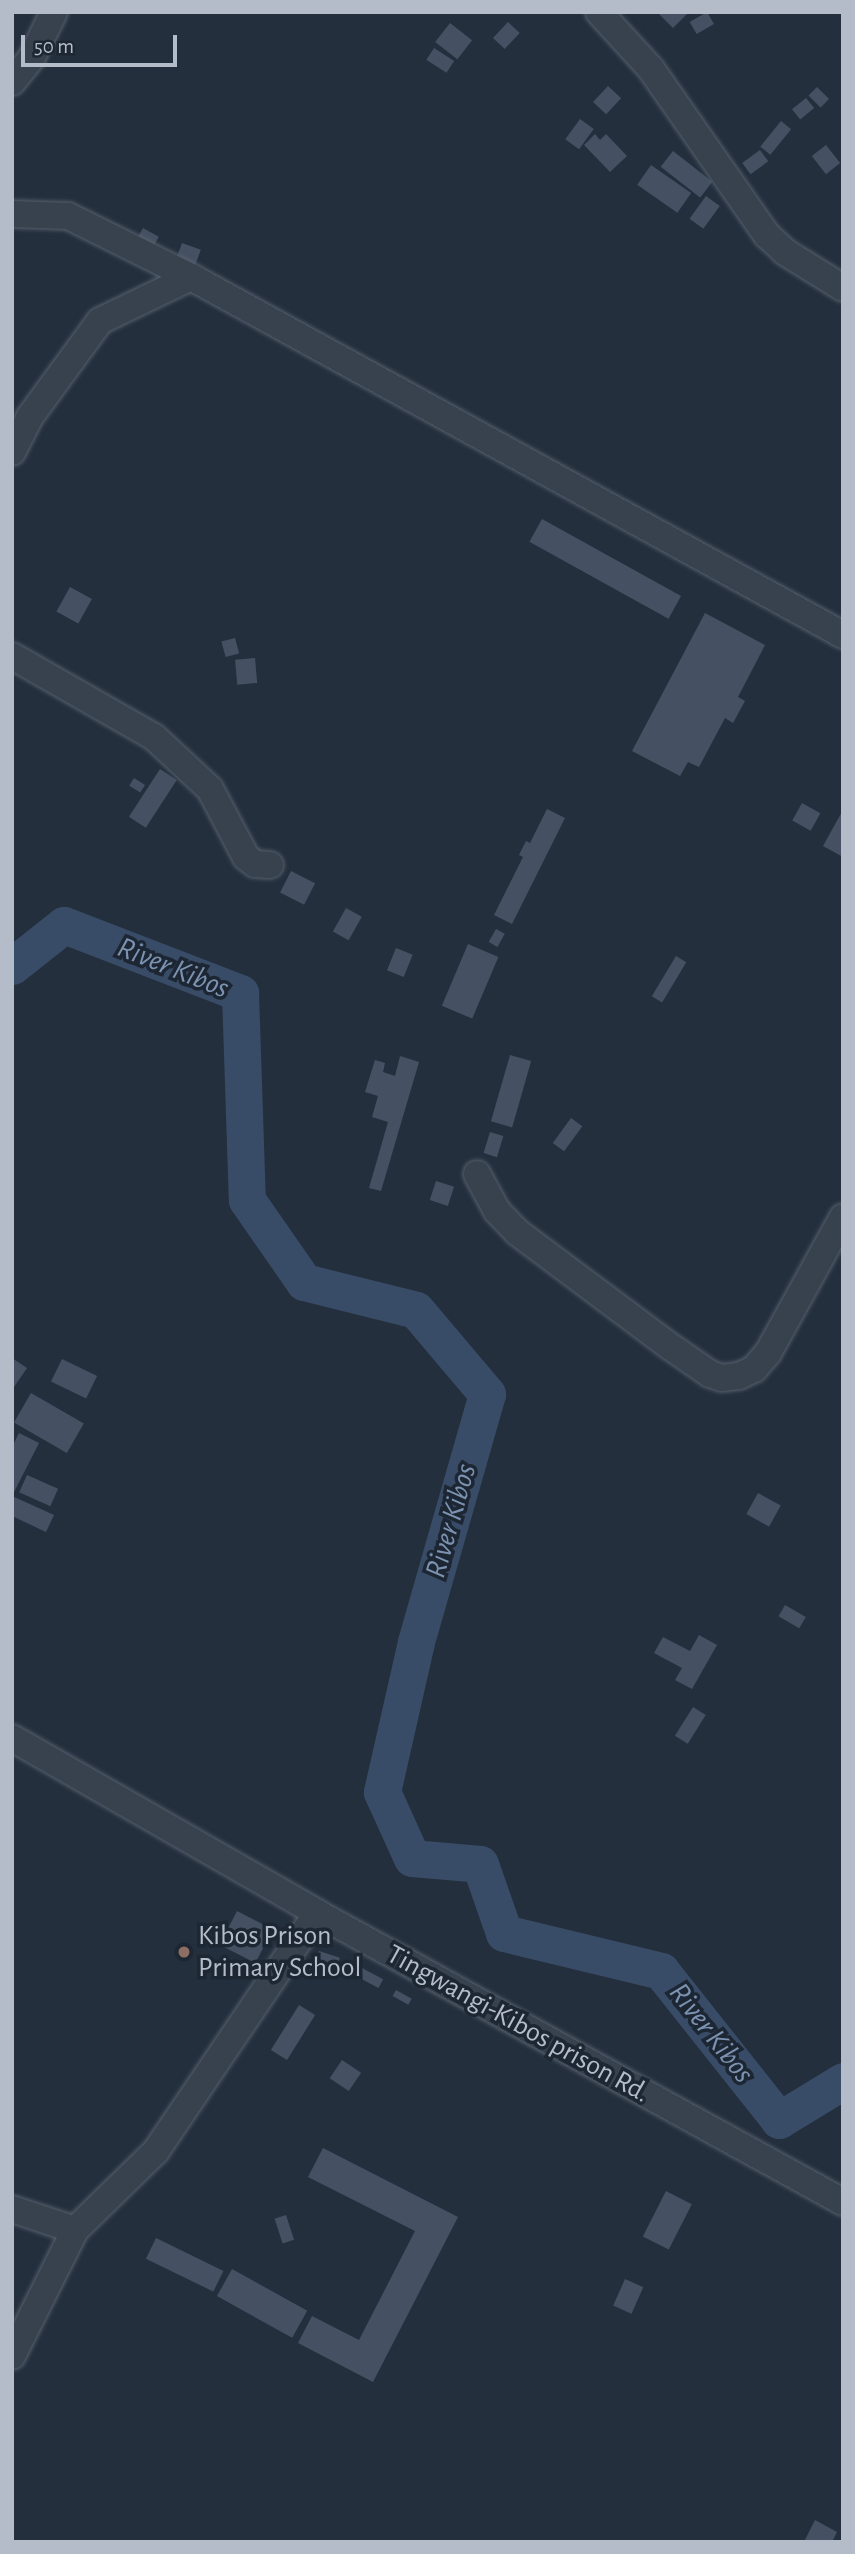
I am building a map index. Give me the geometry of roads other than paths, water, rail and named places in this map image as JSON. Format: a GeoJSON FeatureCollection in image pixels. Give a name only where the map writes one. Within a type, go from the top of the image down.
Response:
{"type":"FeatureCollection","features":[{"type":"Feature","properties":{"kind":"street"},"geometry":{"type":"LineString","coordinates":[[12,82],[32,57],[54,12]]}},
{"type":"Feature","properties":{"kind":"street"},"geometry":{"type":"LineString","coordinates":[[599,12],[651,69],[767,235],[785,252],[843,288]]}},
{"type":"Feature","properties":{"kind":"street"},"geometry":{"type":"LineString","coordinates":[[12,214],[68,216],[191,277],[843,635]]}},
{"type":"Feature","properties":{"kind":"street"},"geometry":{"type":"LineString","coordinates":[[12,452],[29,418],[100,321],[191,277]]}},
{"type":"Feature","properties":{"kind":"street"},"geometry":{"type":"LineString","coordinates":[[12,656],[154,737],[210,789],[246,857],[255,864],[270,865]]}},
{"type":"Feature","properties":{"kind":"street"},"geometry":{"type":"LineString","coordinates":[[477,1174],[498,1211],[517,1232],[671,1347],[710,1374],[722,1378],[747,1373],[768,1353],[843,1217]]}},
{"type":"Feature","properties":{"kind":"street","name":"Tingwangi-Kibos prison Rd."},"geometry":{"type":"LineString","coordinates":[[12,1738],[317,1913],[843,2203]]}},
{"type":"Feature","properties":{"kind":"street"},"geometry":{"type":"LineString","coordinates":[[12,2356],[75,2230],[156,2151],[317,1913]]}},
{"type":"Feature","properties":{"kind":"street"},"geometry":{"type":"LineString","coordinates":[[12,2209],[75,2230]]}},
{"type":"Feature","properties":{"kind":"waterway","name":"River Kibos"},"geometry":{"type":"LineString","coordinates":[[12,966],[64,925],[240,993],[247,1200],[304,1282],[416,1310],[487,1394],[416,1642],[382,1792],[412,1858],[480,1864],[504,1933],[661,1971],[779,2120],[843,2081]]}},
{"type":"Feature","properties":{"kind":"place","name":"Kibos Prison Primary School"},"geometry":{"type":"Point","coordinates":[184,1952]}}]}
